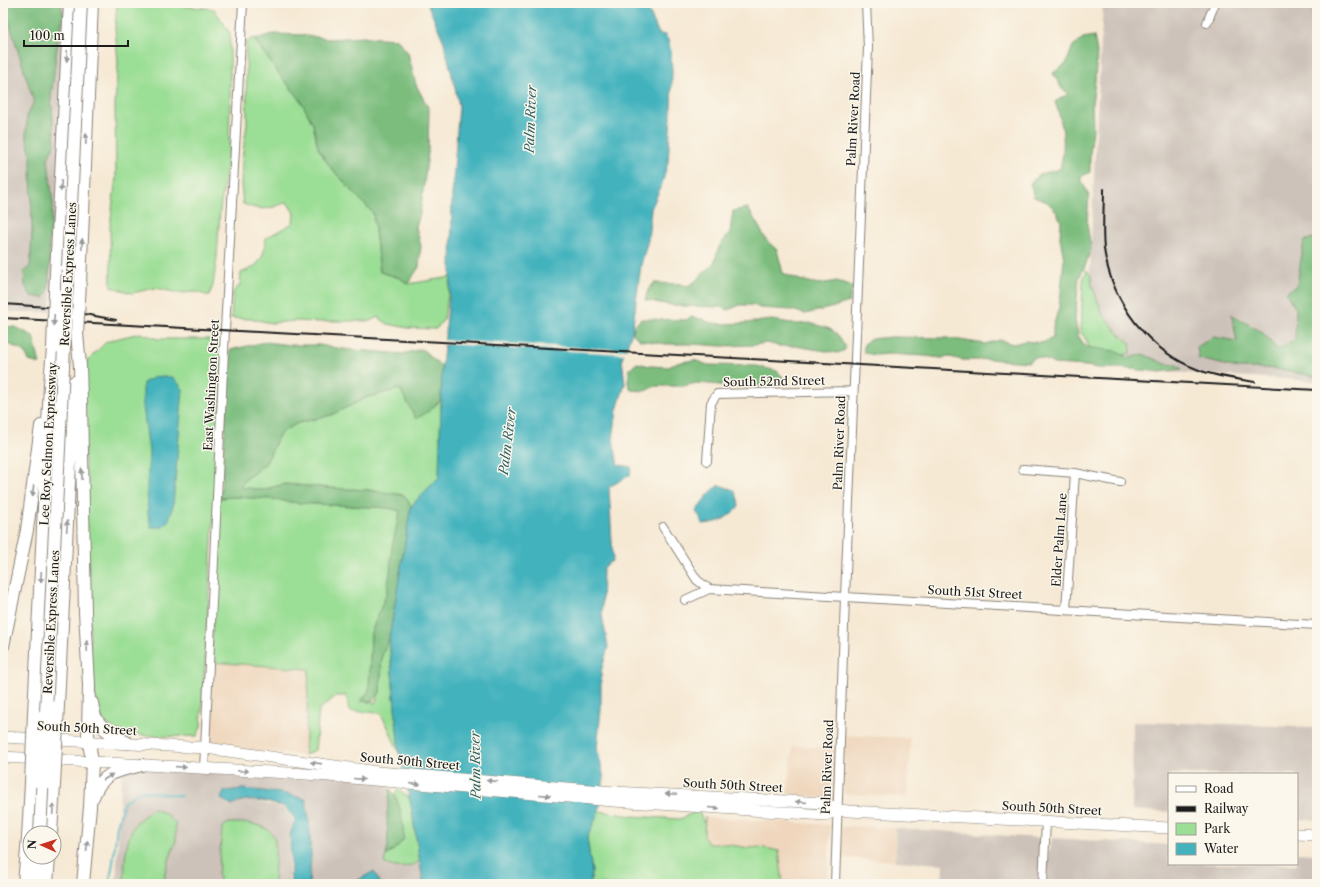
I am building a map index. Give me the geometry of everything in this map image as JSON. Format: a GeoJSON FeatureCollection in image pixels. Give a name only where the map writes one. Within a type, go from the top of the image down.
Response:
{"type":"FeatureCollection","features":[{"type":"Feature","properties":{"kind":"highway","name":"Lee Roy Selmon Expressway"},"geometry":{"type":"LineString","coordinates":[[24,884],[31,783],[70,3]]}},
{"type":"Feature","properties":{"kind":"highway","name":"Reversible Express Lanes"},"geometry":{"type":"LineString","coordinates":[[40,825],[81,3]]}},
{"type":"Feature","properties":{"kind":"highway","name":"Lee Roy Selmon Expressway"},"geometry":{"type":"LineString","coordinates":[[52,825],[77,349],[92,3]]}},
{"type":"Feature","properties":{"kind":"highway"},"geometry":{"type":"LineString","coordinates":[[77,349],[81,400],[85,612],[89,685],[89,741],[92,762],[90,807],[83,884]]}},
{"type":"Feature","properties":{"kind":"highway"},"geometry":{"type":"LineString","coordinates":[[3,646],[27,530],[43,407],[46,392],[50,384]]}},
{"type":"Feature","properties":{"kind":"highway"},"geometry":{"type":"LineString","coordinates":[[89,685],[95,716],[106,730],[128,743]]}},
{"type":"Feature","properties":{"kind":"highway"},"geometry":{"type":"LineString","coordinates":[[90,807],[96,788],[103,779],[117,771],[142,765]]}},
{"type":"Feature","properties":{"kind":"highway"},"geometry":{"type":"LineString","coordinates":[[36,884],[37,865]]}},
{"type":"Feature","properties":{"kind":"highway"},"geometry":{"type":"LineString","coordinates":[[46,884],[48,865]]}},
{"type":"Feature","properties":{"kind":"main road","name":"South 50th Street"},"geometry":{"type":"LineString","coordinates":[[3,737],[206,748],[377,776]]}},
{"type":"Feature","properties":{"kind":"main road","name":"South 50th Street"},"geometry":{"type":"LineString","coordinates":[[3,757],[204,769],[377,776],[614,796],[826,803],[838,810],[1168,828]]}},
{"type":"Feature","properties":{"kind":"main road"},"geometry":{"type":"LineString","coordinates":[[1298,834],[1317,835]]}},
{"type":"Feature","properties":{"kind":"street","name":"East Washington Street"},"geometry":{"type":"LineString","coordinates":[[204,769],[224,346],[243,3]]}},
{"type":"Feature","properties":{"kind":"street","name":"Palm River Road"},"geometry":{"type":"LineString","coordinates":[[835,884],[845,596],[868,53],[866,3]]}},
{"type":"Feature","properties":{"kind":"street"},"geometry":{"type":"LineString","coordinates":[[1207,23],[1215,3]]}},
{"type":"Feature","properties":{"kind":"street"},"geometry":{"type":"LineString","coordinates":[[1310,3],[1317,3]]}},
{"type":"Feature","properties":{"kind":"street","name":"South 52nd Street"},"geometry":{"type":"LineString","coordinates":[[707,461],[711,403],[717,394],[854,391]]}},
{"type":"Feature","properties":{"kind":"street"},"geometry":{"type":"LineString","coordinates":[[1023,469],[1076,472],[1120,482]]}},
{"type":"Feature","properties":{"kind":"street","name":"Elder Palm Lane"},"geometry":{"type":"LineString","coordinates":[[1066,610],[1076,472]]}},
{"type":"Feature","properties":{"kind":"street"},"geometry":{"type":"LineString","coordinates":[[663,526],[697,580],[709,589],[685,600]]}},
{"type":"Feature","properties":{"kind":"street","name":"South 51st Street"},"geometry":{"type":"LineString","coordinates":[[709,589],[1317,625]]}},
{"type":"Feature","properties":{"kind":"street"},"geometry":{"type":"LineString","coordinates":[[1043,884],[1046,821]]}},
{"type":"Feature","properties":{"kind":"shaded area"},"geometry":{"type":"Polygon","coordinates":[[[3,3],[69,3],[50,312],[3,312],[3,3]]]}},
{"type":"Feature","properties":{"kind":"shaded area"},"geometry":{"type":"Polygon","coordinates":[[[1103,3],[1317,4],[1317,381],[1086,367],[1103,3]]]}},
{"type":"Feature","properties":{"kind":"shaded area"},"geometry":{"type":"Polygon","coordinates":[[[211,662],[309,669],[305,755],[205,747],[211,662]]]}},
{"type":"Feature","properties":{"kind":"shaded area"},"geometry":{"type":"Polygon","coordinates":[[[1133,722],[1317,728],[1317,820],[1298,819],[1298,773],[1168,773],[1168,812],[1132,810],[1133,722]]]}},
{"type":"Feature","properties":{"kind":"shaded area"},"geometry":{"type":"Polygon","coordinates":[[[844,735],[910,738],[908,797],[844,794],[844,735]]]}},
{"type":"Feature","properties":{"kind":"shaded area"},"geometry":{"type":"Polygon","coordinates":[[[793,746],[839,748],[838,799],[787,794],[793,746]]]}},
{"type":"Feature","properties":{"kind":"shaded area"},"geometry":{"type":"Polygon","coordinates":[[[122,764],[382,776],[390,789],[387,814],[388,846],[384,863],[389,866],[397,867],[411,866],[420,861],[423,882],[422,884],[380,884],[374,871],[354,883],[355,884],[309,884],[311,855],[306,799],[224,791],[221,798],[229,806],[246,800],[284,808],[293,819],[289,835],[289,884],[116,884],[122,764]]]}},
{"type":"Feature","properties":{"kind":"shaded area"},"geometry":{"type":"Polygon","coordinates":[[[705,817],[830,825],[828,884],[777,884],[703,849],[705,817]]]}},
{"type":"Feature","properties":{"kind":"shaded area"},"geometry":{"type":"Polygon","coordinates":[[[850,826],[895,828],[896,861],[841,858],[842,828],[850,826]]]}},
{"type":"Feature","properties":{"kind":"shaded area"},"geometry":{"type":"Polygon","coordinates":[[[895,828],[1040,838],[1042,852],[1041,884],[942,884],[943,864],[896,861],[895,828]]]}},
{"type":"Feature","properties":{"kind":"shaded area"},"geometry":{"type":"Polygon","coordinates":[[[1052,838],[1168,845],[1168,865],[1298,865],[1298,853],[1317,854],[1317,884],[1046,884],[1048,853],[1052,838]]]}},
{"type":"Feature","properties":{"kind":"green space"},"geometry":{"type":"Polygon","coordinates":[[[3,3],[60,3],[64,16],[58,39],[51,97],[55,142],[48,159],[53,205],[49,243],[50,260],[48,290],[44,298],[31,296],[25,286],[24,271],[30,267],[32,233],[31,155],[26,136],[27,115],[34,102],[3,3]]]}},
{"type":"Feature","properties":{"kind":"green space"},"geometry":{"type":"Polygon","coordinates":[[[118,3],[152,3],[214,9],[230,33],[229,154],[220,209],[217,257],[213,285],[209,296],[197,292],[179,293],[155,288],[132,293],[111,287],[110,226],[116,177],[115,103],[118,62],[115,28],[118,3]]]}},
{"type":"Feature","properties":{"kind":"green space"},"geometry":{"type":"Polygon","coordinates":[[[273,34],[305,35],[329,39],[363,37],[397,39],[408,53],[416,85],[429,109],[428,153],[420,214],[416,227],[421,246],[419,267],[408,284],[400,278],[380,272],[373,213],[330,167],[318,148],[313,124],[300,99],[280,75],[254,39],[273,34]]]}},
{"type":"Feature","properties":{"kind":"green space"},"geometry":{"type":"Polygon","coordinates":[[[1094,36],[1097,52],[1092,104],[1093,129],[1090,154],[1090,172],[1080,177],[1089,196],[1087,224],[1091,248],[1086,264],[1079,278],[1075,320],[1079,337],[1086,347],[1115,351],[1129,358],[1143,354],[1165,364],[1177,365],[1182,369],[1160,372],[1122,368],[1098,368],[1054,364],[1036,357],[1028,362],[987,359],[962,360],[950,357],[941,358],[888,354],[876,355],[864,353],[864,344],[870,339],[891,337],[947,338],[985,344],[1000,340],[1013,344],[1025,341],[1042,343],[1053,338],[1053,327],[1059,307],[1064,259],[1060,238],[1061,221],[1056,211],[1047,202],[1034,197],[1030,183],[1040,174],[1060,169],[1062,160],[1062,127],[1055,102],[1068,94],[1062,89],[1053,73],[1066,64],[1073,46],[1083,38],[1094,36]]]}},
{"type":"Feature","properties":{"kind":"green space"},"geometry":{"type":"Polygon","coordinates":[[[253,38],[300,99],[313,124],[318,148],[330,167],[373,213],[380,272],[400,278],[408,284],[451,277],[444,319],[436,329],[408,328],[388,324],[378,317],[370,321],[295,321],[271,323],[253,319],[231,318],[233,292],[240,285],[241,273],[257,264],[264,251],[266,238],[293,223],[294,213],[287,202],[265,209],[255,208],[243,204],[241,185],[242,159],[247,124],[246,43],[253,38]]]}},
{"type":"Feature","properties":{"kind":"green space"},"geometry":{"type":"Polygon","coordinates":[[[748,208],[767,241],[777,250],[783,273],[800,280],[819,284],[837,281],[853,286],[849,302],[805,314],[792,310],[760,308],[753,305],[740,305],[728,310],[721,307],[682,306],[645,300],[648,290],[654,283],[680,284],[687,286],[693,283],[714,263],[719,247],[730,232],[733,211],[748,208]]]}},
{"type":"Feature","properties":{"kind":"green space"},"geometry":{"type":"Polygon","coordinates":[[[1317,237],[1317,377],[1284,370],[1238,368],[1199,359],[1197,347],[1213,337],[1237,341],[1231,314],[1263,333],[1278,350],[1295,339],[1296,309],[1286,293],[1297,285],[1304,241],[1317,237]]]}},
{"type":"Feature","properties":{"kind":"green space"},"geometry":{"type":"Polygon","coordinates":[[[1087,270],[1091,276],[1092,285],[1102,313],[1119,334],[1130,343],[1131,353],[1122,355],[1090,350],[1087,341],[1081,332],[1083,280],[1087,270]]]}},
{"type":"Feature","properties":{"kind":"green space"},"geometry":{"type":"Polygon","coordinates":[[[691,317],[719,324],[772,320],[797,324],[810,323],[830,329],[839,336],[845,346],[845,350],[838,353],[795,346],[779,346],[767,343],[721,346],[666,344],[640,340],[633,334],[634,326],[641,319],[686,320],[691,317]]]}},
{"type":"Feature","properties":{"kind":"green space"},"geometry":{"type":"Polygon","coordinates":[[[3,326],[15,327],[33,336],[40,364],[29,361],[25,352],[7,343],[3,343],[3,326]]]}},
{"type":"Feature","properties":{"kind":"green space"},"geometry":{"type":"Polygon","coordinates":[[[140,333],[158,339],[209,339],[224,341],[201,727],[197,736],[148,736],[122,731],[112,727],[104,721],[100,712],[91,673],[82,366],[106,342],[140,333]]]}},
{"type":"Feature","properties":{"kind":"green space"},"geometry":{"type":"Polygon","coordinates":[[[265,342],[290,345],[319,345],[343,349],[402,354],[422,349],[442,367],[441,400],[426,413],[416,419],[400,389],[368,397],[331,415],[298,423],[280,433],[266,463],[246,479],[240,487],[262,490],[285,484],[368,490],[404,495],[411,506],[389,639],[382,655],[380,692],[372,702],[361,701],[369,691],[371,633],[387,592],[392,547],[400,511],[389,508],[297,503],[273,499],[234,497],[219,498],[223,466],[230,350],[265,342]]]}},
{"type":"Feature","properties":{"kind":"green space"},"geometry":{"type":"Polygon","coordinates":[[[694,360],[708,365],[757,366],[777,371],[784,378],[781,382],[773,385],[745,387],[697,383],[683,386],[655,386],[645,391],[631,390],[628,383],[629,370],[637,363],[650,366],[669,367],[676,363],[694,360]]]}},
{"type":"Feature","properties":{"kind":"green space"},"geometry":{"type":"Polygon","coordinates":[[[400,389],[426,413],[441,400],[439,477],[411,506],[404,495],[368,490],[285,484],[262,490],[240,487],[246,479],[266,463],[280,433],[298,423],[331,415],[368,397],[400,389]]]}},
{"type":"Feature","properties":{"kind":"green space"},"geometry":{"type":"Polygon","coordinates":[[[234,497],[273,499],[297,503],[389,508],[400,511],[387,592],[371,633],[369,691],[361,701],[375,703],[380,692],[382,655],[389,639],[399,753],[380,713],[349,711],[347,696],[336,696],[319,710],[315,750],[305,755],[309,669],[211,662],[219,498],[234,497]]]}},
{"type":"Feature","properties":{"kind":"green space"},"geometry":{"type":"Polygon","coordinates":[[[398,788],[410,799],[420,861],[402,867],[393,867],[384,863],[386,856],[398,846],[399,809],[395,794],[398,788]]]}},
{"type":"Feature","properties":{"kind":"green space"},"geometry":{"type":"Polygon","coordinates":[[[390,789],[397,799],[399,806],[404,839],[386,856],[388,846],[387,814],[390,789]]]}},
{"type":"Feature","properties":{"kind":"green space"},"geometry":{"type":"Polygon","coordinates":[[[153,809],[165,813],[175,823],[176,840],[165,872],[165,881],[162,884],[124,884],[126,851],[133,827],[153,809]]]}},
{"type":"Feature","properties":{"kind":"green space"},"geometry":{"type":"Polygon","coordinates":[[[699,810],[703,822],[705,817],[704,836],[708,844],[724,844],[749,848],[760,847],[779,851],[783,884],[590,884],[592,872],[587,838],[599,811],[631,816],[680,819],[699,810]]]}},
{"type":"Feature","properties":{"kind":"green space"},"geometry":{"type":"Polygon","coordinates":[[[229,823],[254,824],[266,828],[274,837],[274,884],[220,884],[218,875],[222,827],[229,823]]]}},
{"type":"Feature","properties":{"kind":"water","name":"Palm River"},"geometry":{"type":"Polygon","coordinates":[[[427,3],[645,3],[659,34],[665,35],[668,40],[671,52],[671,116],[668,162],[662,184],[651,209],[648,240],[641,265],[632,332],[622,359],[625,384],[617,410],[613,439],[618,465],[631,467],[630,475],[609,487],[613,560],[603,568],[602,615],[608,647],[601,672],[601,710],[597,748],[604,778],[599,811],[587,838],[592,872],[590,884],[422,884],[423,882],[411,805],[399,753],[389,639],[411,506],[439,477],[442,367],[451,277],[452,195],[459,105],[444,42],[427,3]]]}},
{"type":"Feature","properties":{"kind":"water"},"geometry":{"type":"Polygon","coordinates":[[[155,377],[173,377],[183,389],[173,505],[169,520],[162,527],[151,527],[148,513],[147,486],[149,452],[143,406],[143,383],[155,377]]]}},
{"type":"Feature","properties":{"kind":"water"},"geometry":{"type":"Polygon","coordinates":[[[719,485],[734,490],[738,499],[739,507],[722,520],[702,524],[700,517],[696,512],[706,497],[719,485]]]}},
{"type":"Feature","properties":{"kind":"water"},"geometry":{"type":"Polygon","coordinates":[[[244,789],[282,793],[306,799],[311,855],[309,884],[291,884],[290,835],[295,819],[285,807],[266,802],[245,800],[231,805],[221,799],[224,791],[244,789]]]}},
{"type":"Feature","properties":{"kind":"water"},"geometry":{"type":"Polygon","coordinates":[[[374,871],[380,884],[353,883],[374,871]]]}},
{"type":"Feature","properties":{"kind":"pier"},"geometry":{"type":"Polygon","coordinates":[[[442,340],[627,350],[625,354],[442,344],[442,340]]]}},
{"type":"Feature","properties":{"kind":"waterway"},"geometry":{"type":"LineString","coordinates":[[109,884],[117,826],[124,802],[141,791],[181,796]]}},
{"type":"Feature","properties":{"kind":"railway"},"geometry":{"type":"LineString","coordinates":[[1104,189],[1103,242],[1108,269],[1115,288],[1135,323],[1164,351],[1181,362],[1199,370],[1227,378],[1255,382]]}},
{"type":"Feature","properties":{"kind":"railway"},"geometry":{"type":"LineString","coordinates":[[3,304],[48,307],[116,320]]}},
{"type":"Feature","properties":{"kind":"railway"},"geometry":{"type":"LineString","coordinates":[[3,318],[1317,390]]}}]}
